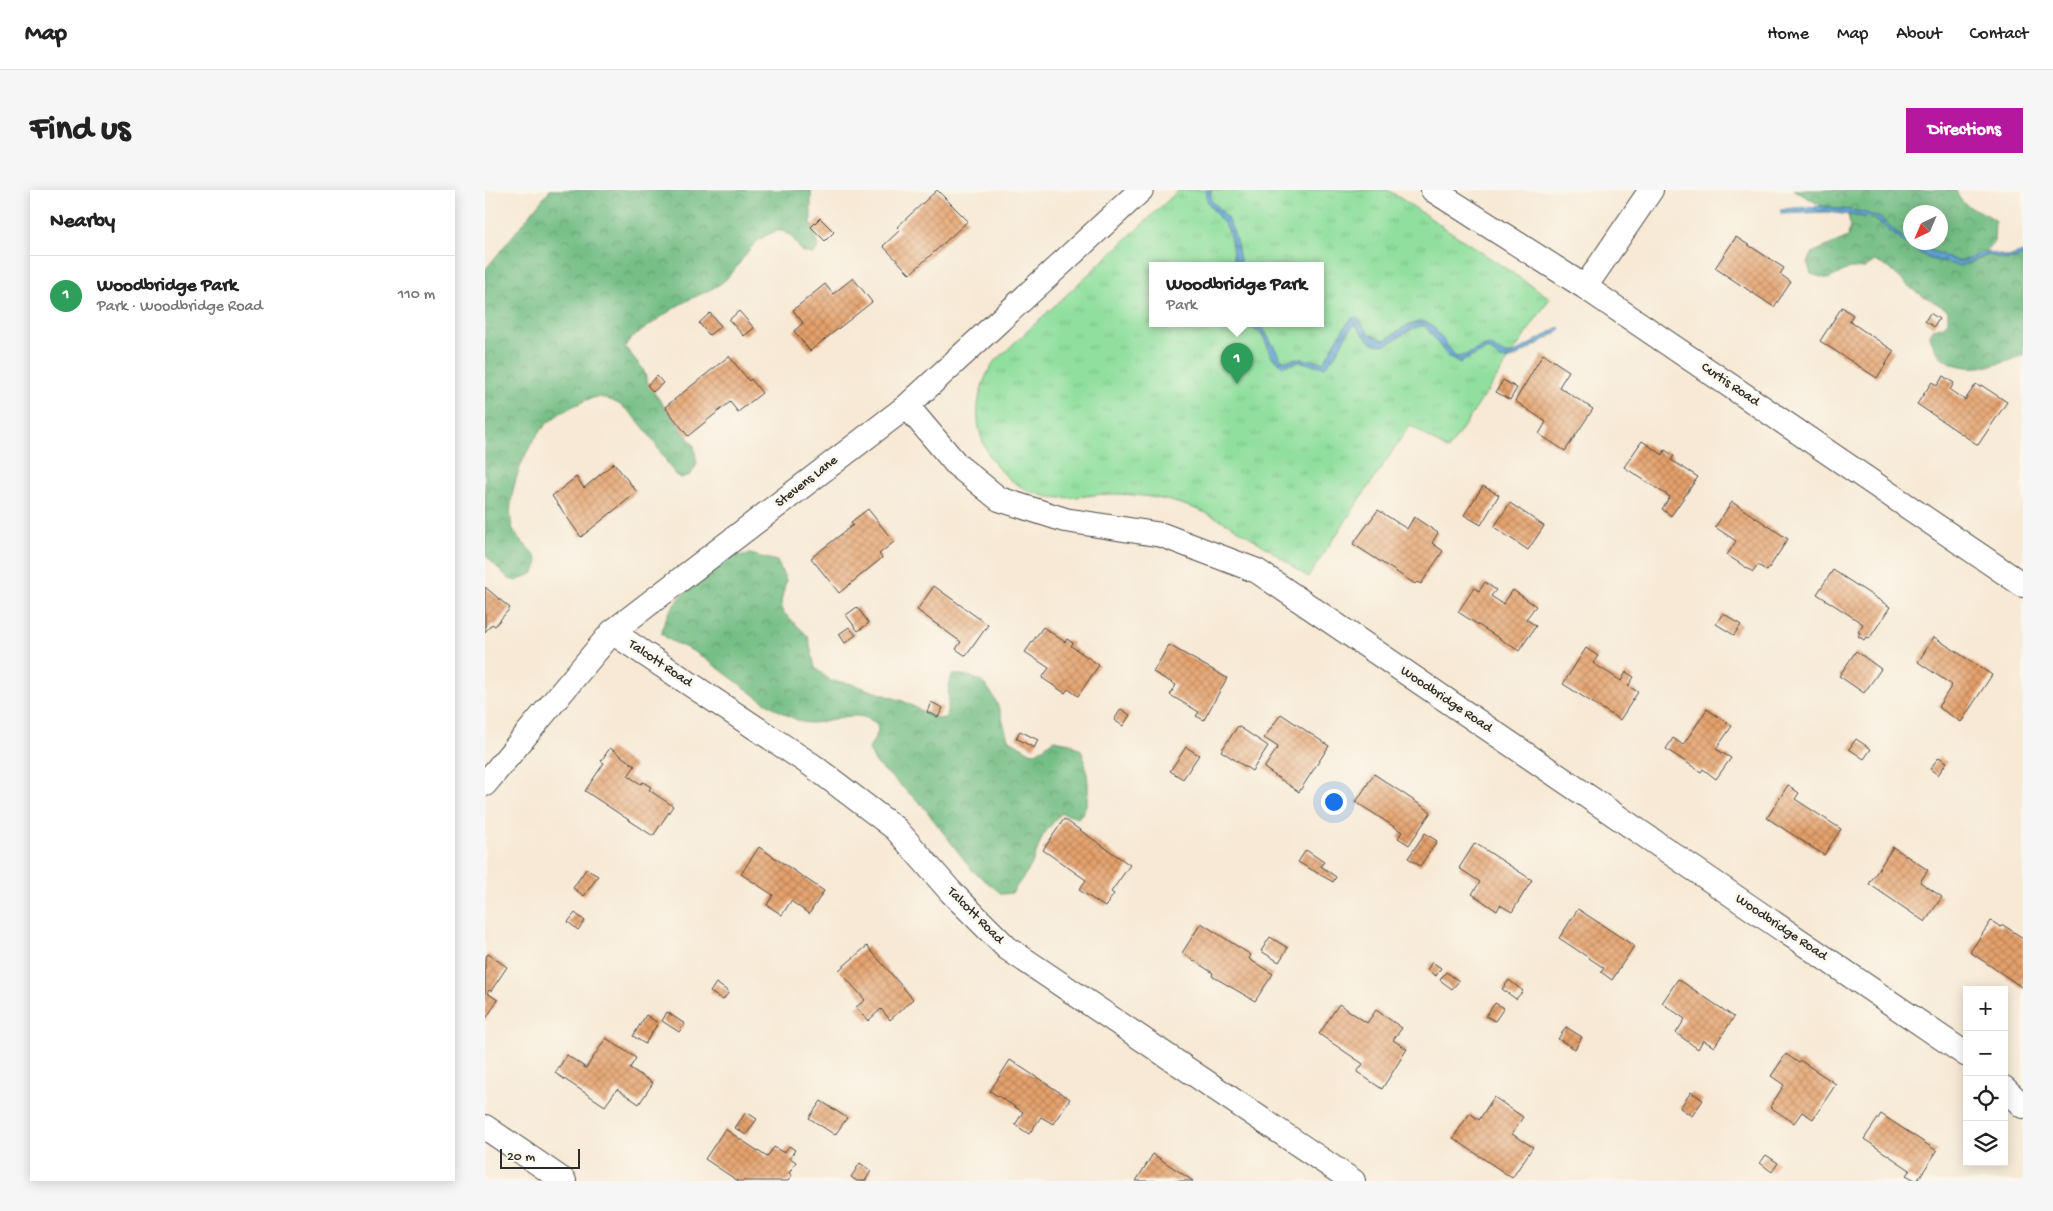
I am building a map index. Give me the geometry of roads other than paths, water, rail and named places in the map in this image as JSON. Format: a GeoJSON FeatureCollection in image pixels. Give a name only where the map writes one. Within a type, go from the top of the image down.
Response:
{"type":"FeatureCollection","features":[{"type":"Feature","properties":{"kind":"street","name":"Stevens Lane"},"geometry":{"type":"LineString","coordinates":[[485,784],[612,632],[907,406],[1141,190]]}},
{"type":"Feature","properties":{"kind":"street","name":"Curtis Road"},"geometry":{"type":"LineString","coordinates":[[1433,190],[1585,287],[2023,585]]}},
{"type":"Feature","properties":{"kind":"street"},"geometry":{"type":"LineString","coordinates":[[1585,287],[1651,190]]}},
{"type":"Feature","properties":{"kind":"street","name":"Woodbridge Road"},"geometry":{"type":"LineString","coordinates":[[907,406],[957,465],[999,498],[1065,520],[1162,535],[1257,571],[1963,1052]]}},
{"type":"Feature","properties":{"kind":"street","name":"Talcott Road"},"geometry":{"type":"LineString","coordinates":[[612,632],[813,766],[896,829],[951,892],[1007,948],[1353,1181]]}},
{"type":"Feature","properties":{"kind":"street"},"geometry":{"type":"LineString","coordinates":[[2008,1092],[2023,1106]]}},
{"type":"Feature","properties":{"kind":"street"},"geometry":{"type":"LineString","coordinates":[[485,1128],[564,1181]]}},
{"type":"Feature","properties":{"kind":"water"},"geometry":{"type":"Polygon","coordinates":[[[1206,190],[1211,190],[1211,200],[1229,222],[1235,237],[1240,262],[1234,262],[1228,230],[1210,206],[1206,190]]]}},
{"type":"Feature","properties":{"kind":"water"},"geometry":{"type":"Polygon","coordinates":[[[1822,206],[1863,212],[1880,218],[1903,238],[1903,242],[1873,218],[1827,212],[1781,214],[1781,209],[1822,206]]]}},
{"type":"Feature","properties":{"kind":"water"},"geometry":{"type":"Polygon","coordinates":[[[1914,250],[1930,250],[1957,261],[1970,259],[1981,252],[2008,257],[2023,252],[2023,257],[2008,260],[1988,255],[1960,266],[1930,259],[1914,250]]]}},
{"type":"Feature","properties":{"kind":"water"},"geometry":{"type":"Polygon","coordinates":[[[1354,317],[1358,318],[1369,334],[1385,340],[1406,326],[1422,321],[1432,325],[1456,357],[1489,345],[1505,354],[1513,354],[1559,327],[1561,330],[1514,358],[1502,360],[1488,349],[1459,363],[1449,358],[1425,326],[1415,328],[1383,345],[1375,344],[1366,338],[1354,325],[1334,357],[1325,367],[1300,362],[1283,366],[1272,357],[1262,334],[1251,327],[1263,328],[1281,359],[1286,361],[1297,358],[1323,362],[1350,320],[1354,317]]]}},
{"type":"Feature","properties":{"kind":"place","name":"Woodbridge Park"},"geometry":{"type":"Point","coordinates":[1237,384]}}]}
